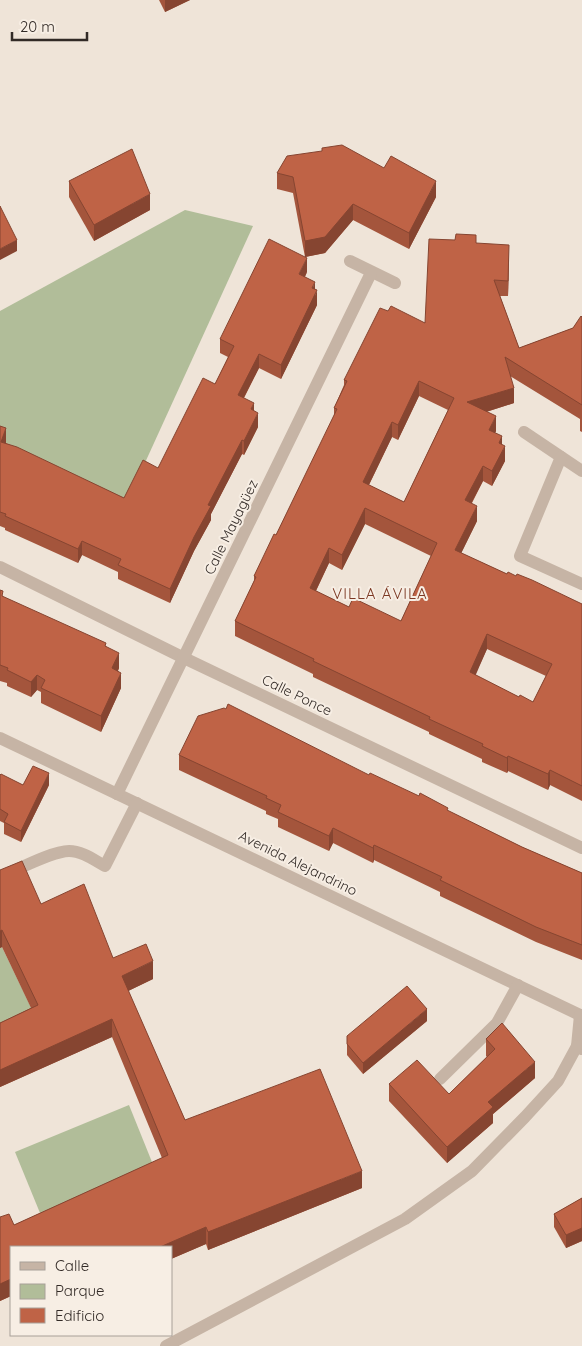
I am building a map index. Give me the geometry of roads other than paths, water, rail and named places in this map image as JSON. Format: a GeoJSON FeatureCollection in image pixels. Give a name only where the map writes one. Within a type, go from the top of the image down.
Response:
{"type":"FeatureCollection","features":[{"type":"Feature","properties":{"kind":"street"},"geometry":{"type":"LineString","coordinates":[[350,261],[394,283]]}},
{"type":"Feature","properties":{"kind":"street","name":"Calle Mayagüez"},"geometry":{"type":"LineString","coordinates":[[118,794],[371,273]]}},
{"type":"Feature","properties":{"kind":"street"},"geometry":{"type":"LineString","coordinates":[[524,432],[582,471]]}},
{"type":"Feature","properties":{"kind":"street"},"geometry":{"type":"LineString","coordinates":[[561,457],[520,556],[582,584]]}},
{"type":"Feature","properties":{"kind":"street","name":"Calle Ponce"},"geometry":{"type":"LineString","coordinates":[[0,567],[184,658],[582,848]]}},
{"type":"Feature","properties":{"kind":"street","name":"Avenida Alejandrino"},"geometry":{"type":"LineString","coordinates":[[0,738],[581,1015]]}},
{"type":"Feature","properties":{"kind":"street"},"geometry":{"type":"LineString","coordinates":[[0,877],[56,854],[69,851],[80,853],[105,866],[136,803]]}},
{"type":"Feature","properties":{"kind":"street"},"geometry":{"type":"LineString","coordinates":[[440,1079],[497,1023],[518,985]]}},
{"type":"Feature","properties":{"kind":"street"},"geometry":{"type":"LineString","coordinates":[[166,1346],[405,1219],[472,1171],[558,1081],[579,1047],[581,1015]]}},
{"type":"Feature","properties":{"kind":"district","name":"VILLA ÁVILA"},"geometry":{"type":"Point","coordinates":[380,594]}}]}
